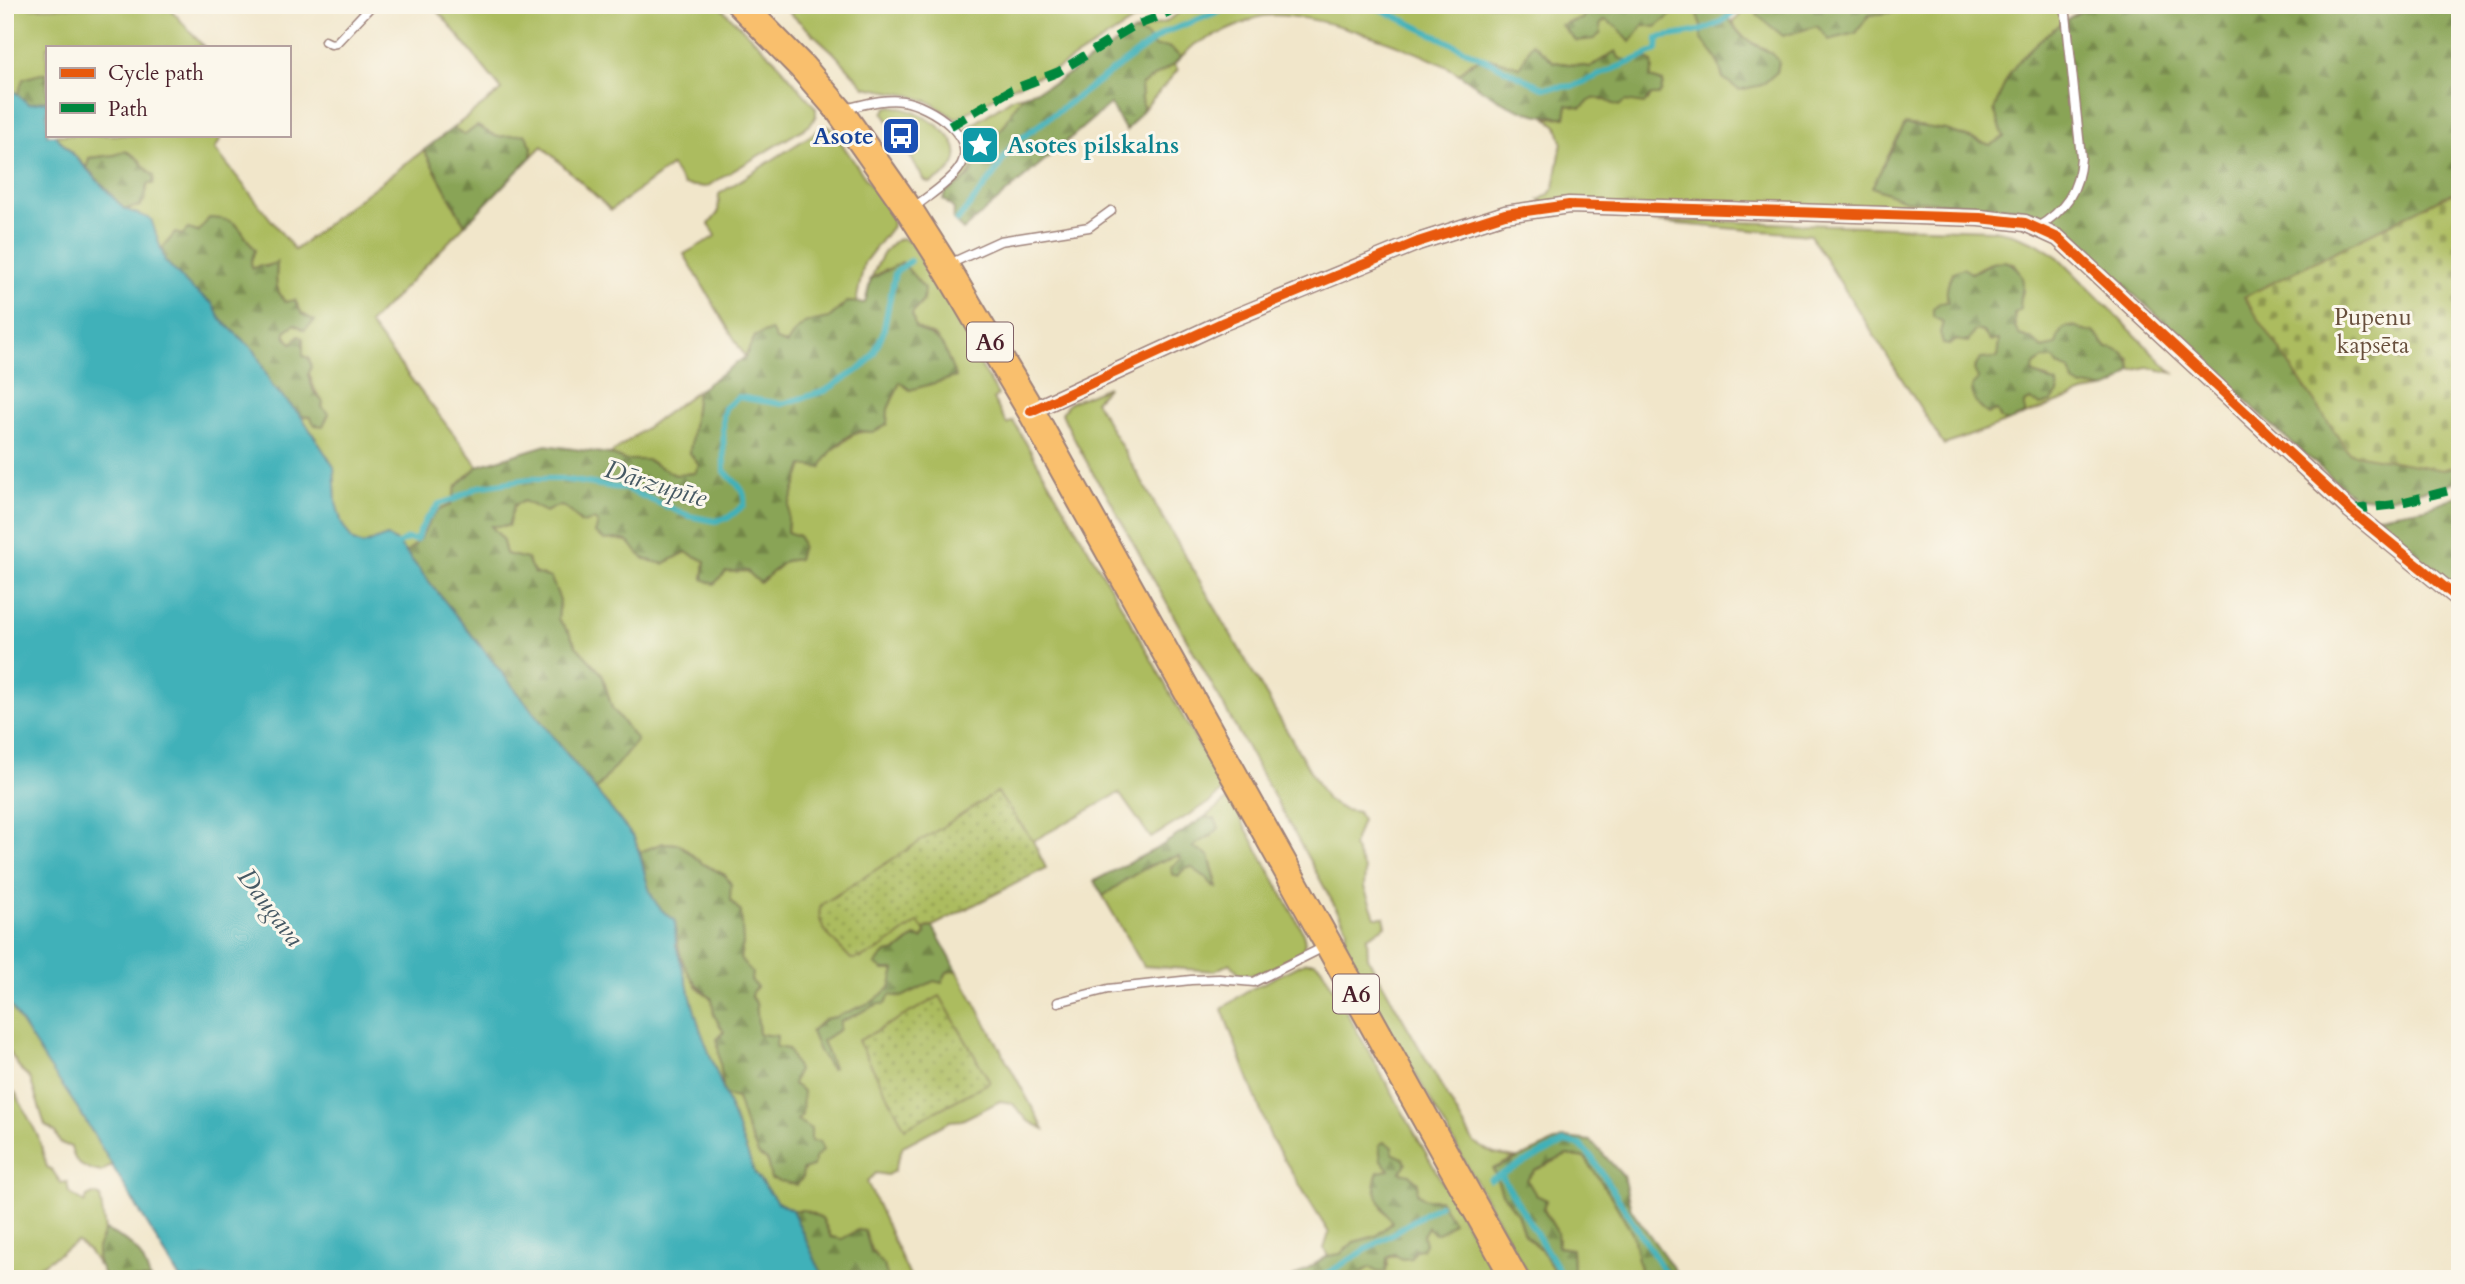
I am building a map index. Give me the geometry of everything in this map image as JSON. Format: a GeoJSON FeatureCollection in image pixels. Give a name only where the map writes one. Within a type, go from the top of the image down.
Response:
{"type":"FeatureCollection","features":[{"type":"Feature","properties":{"kind":"highway","name":"A6"},"geometry":{"type":"LineString","coordinates":[[741,5],[839,110],[945,266],[1031,411],[1515,1279]]}},
{"type":"Feature","properties":{"kind":"street"},"geometry":{"type":"LineString","coordinates":[[1031,411],[1237,316],[1418,242],[1505,214],[1569,205],[1662,206],[2025,222],[2058,238],[2350,510],[2460,600]]}},
{"type":"Feature","properties":{"kind":"lane"},"geometry":{"type":"LineString","coordinates":[[325,41],[336,43],[372,5]]}},
{"type":"Feature","properties":{"kind":"lane"},"geometry":{"type":"LineString","coordinates":[[2036,228],[2051,219],[2068,202],[2080,174],[2081,157],[2065,5]]}},
{"type":"Feature","properties":{"kind":"lane"},"geometry":{"type":"LineString","coordinates":[[839,110],[879,101],[902,101],[927,108],[958,135],[964,155],[958,171],[910,211]]}},
{"type":"Feature","properties":{"kind":"lane"},"geometry":{"type":"LineString","coordinates":[[945,266],[1000,241],[1089,227],[1111,211]]}},
{"type":"Feature","properties":{"kind":"lane"},"geometry":{"type":"LineString","coordinates":[[1058,1002],[1108,989],[1191,980],[1254,982],[1329,945]]}},
{"type":"Feature","properties":{"kind":"green space"},"geometry":{"type":"Polygon","coordinates":[[[5,5],[27,5],[30,8],[167,5],[203,46],[46,46],[46,74],[24,79],[17,96],[5,83],[5,5]]]}},
{"type":"Feature","properties":{"kind":"green space"},"geometry":{"type":"Polygon","coordinates":[[[430,5],[718,5],[775,60],[816,108],[816,116],[810,125],[706,187],[684,185],[671,166],[611,210],[542,146],[531,157],[532,147],[525,135],[497,137],[477,126],[465,135],[453,128],[502,90],[444,18],[430,5]]]}},
{"type":"Feature","properties":{"kind":"green space"},"geometry":{"type":"Polygon","coordinates":[[[781,5],[1171,5],[1135,20],[1058,68],[1012,87],[956,119],[930,102],[865,87],[833,52],[781,5]]]}},
{"type":"Feature","properties":{"kind":"green space"},"geometry":{"type":"Polygon","coordinates":[[[1192,5],[1591,5],[1582,19],[1566,22],[1599,25],[1605,20],[1633,26],[1680,10],[1684,5],[1694,5],[1701,26],[1701,38],[1717,59],[1723,78],[1777,72],[1779,61],[1767,50],[1749,41],[1733,23],[1748,5],[1760,5],[1757,15],[1856,33],[1869,15],[1894,12],[1904,5],[2060,5],[2063,23],[2039,42],[2004,137],[1990,145],[1946,130],[1905,125],[1872,187],[1905,200],[2019,208],[2038,218],[1543,203],[1539,200],[1554,188],[1562,142],[1557,126],[1547,118],[1565,117],[1567,105],[1585,100],[1603,99],[1613,104],[1648,101],[1651,95],[1658,95],[1663,82],[1649,78],[1645,57],[1630,62],[1618,58],[1616,51],[1590,67],[1554,62],[1532,44],[1521,67],[1470,62],[1459,74],[1416,53],[1355,30],[1293,17],[1269,16],[1251,20],[1195,44],[1181,57],[1168,47],[1154,47],[1147,36],[1133,32],[1165,22],[1192,5]]]}},
{"type":"Feature","properties":{"kind":"green space"},"geometry":{"type":"Polygon","coordinates":[[[1591,5],[1684,5],[1656,27],[1643,25],[1630,42],[1617,27],[1605,20],[1600,25],[1601,33],[1594,39],[1576,41],[1561,25],[1582,19],[1591,5]]]}},
{"type":"Feature","properties":{"kind":"green space"},"geometry":{"type":"Polygon","coordinates":[[[1694,5],[1722,5],[1741,35],[1779,61],[1777,72],[1762,85],[1739,90],[1723,78],[1717,59],[1701,38],[1701,26],[1694,5]]]}},
{"type":"Feature","properties":{"kind":"green space"},"geometry":{"type":"Polygon","coordinates":[[[1760,5],[1904,5],[1894,12],[1869,15],[1856,33],[1829,40],[1817,26],[1783,36],[1757,15],[1760,5]]]}},
{"type":"Feature","properties":{"kind":"green space"},"geometry":{"type":"Polygon","coordinates":[[[2093,5],[2460,5],[2460,189],[2245,297],[2443,470],[2460,464],[2460,480],[2384,499],[2353,496],[2277,430],[2148,307],[2060,230],[2019,208],[1905,200],[1872,187],[1905,124],[1946,130],[1990,145],[2004,137],[1994,110],[2012,70],[2028,51],[2049,33],[2093,5]]]}},
{"type":"Feature","properties":{"kind":"green space"},"geometry":{"type":"Polygon","coordinates":[[[1133,32],[1147,36],[1154,47],[1168,47],[1181,57],[1141,85],[1143,110],[1126,131],[1110,104],[963,230],[953,220],[954,209],[943,199],[946,192],[971,174],[981,150],[1005,125],[1024,95],[1055,83],[1133,32]]]}},
{"type":"Feature","properties":{"kind":"green space"},"geometry":{"type":"Polygon","coordinates":[[[1532,43],[1554,62],[1590,67],[1616,51],[1619,58],[1630,62],[1645,57],[1652,62],[1650,78],[1663,82],[1661,92],[1651,95],[1644,104],[1625,101],[1619,106],[1596,98],[1581,108],[1567,105],[1565,117],[1550,117],[1509,105],[1459,74],[1474,62],[1488,58],[1520,67],[1532,43]]]}},
{"type":"Feature","properties":{"kind":"green space"},"geometry":{"type":"Polygon","coordinates":[[[1174,64],[1178,70],[1143,110],[1141,85],[1174,64]]]}},
{"type":"Feature","properties":{"kind":"green space"},"geometry":{"type":"Polygon","coordinates":[[[46,74],[46,100],[29,104],[17,96],[23,79],[46,74]]]}},
{"type":"Feature","properties":{"kind":"green space"},"geometry":{"type":"Polygon","coordinates":[[[1024,95],[1006,123],[982,148],[965,179],[946,192],[960,178],[968,164],[971,149],[966,129],[1014,97],[1024,95]]]}},
{"type":"Feature","properties":{"kind":"green space"},"geometry":{"type":"Polygon","coordinates":[[[892,106],[923,117],[949,136],[956,148],[956,160],[948,172],[930,183],[925,181],[907,151],[913,147],[898,122],[891,126],[883,113],[887,107],[892,106]]]}},
{"type":"Feature","properties":{"kind":"green space"},"geometry":{"type":"Polygon","coordinates":[[[477,126],[497,137],[525,134],[532,147],[531,157],[465,225],[424,150],[453,128],[465,135],[477,126]]]}},
{"type":"Feature","properties":{"kind":"green space"},"geometry":{"type":"Polygon","coordinates":[[[824,127],[830,127],[835,134],[892,217],[893,225],[864,263],[856,303],[847,302],[829,318],[805,323],[787,344],[776,340],[745,357],[684,254],[716,236],[709,224],[718,213],[719,194],[824,127]]]}},
{"type":"Feature","properties":{"kind":"green space"},"geometry":{"type":"Polygon","coordinates":[[[56,136],[222,136],[215,149],[295,250],[424,150],[465,225],[369,324],[478,466],[456,487],[451,505],[427,522],[417,543],[406,553],[398,543],[387,536],[363,545],[353,541],[342,524],[336,503],[334,467],[301,416],[310,417],[322,407],[323,402],[315,391],[301,354],[285,331],[295,324],[304,330],[302,314],[295,301],[285,302],[277,288],[277,263],[252,269],[251,261],[255,250],[238,226],[175,234],[161,250],[151,219],[124,209],[140,206],[147,190],[146,174],[139,161],[125,151],[89,158],[87,168],[56,136]]]}},
{"type":"Feature","properties":{"kind":"green space"},"geometry":{"type":"Polygon","coordinates":[[[125,151],[136,157],[154,176],[153,184],[147,184],[145,199],[140,206],[124,209],[87,168],[89,158],[125,151]]]}},
{"type":"Feature","properties":{"kind":"green space","name":"Pupenu kapsēta"},"geometry":{"type":"Polygon","coordinates":[[[2460,189],[2460,464],[2443,470],[2349,453],[2244,297],[2460,189]]]}},
{"type":"Feature","properties":{"kind":"green space"},"geometry":{"type":"Polygon","coordinates":[[[209,218],[227,220],[237,226],[255,250],[251,261],[252,269],[277,262],[277,284],[281,297],[285,302],[295,300],[302,314],[315,321],[304,330],[295,324],[285,331],[286,338],[292,343],[299,336],[303,338],[303,356],[309,358],[311,367],[308,375],[314,392],[323,402],[322,407],[329,414],[323,426],[315,425],[310,417],[301,416],[272,386],[255,351],[221,320],[213,304],[192,289],[165,261],[161,250],[175,233],[182,235],[188,229],[198,232],[209,218]]]}},
{"type":"Feature","properties":{"kind":"green space"},"geometry":{"type":"Polygon","coordinates":[[[1707,221],[1993,230],[2012,234],[2036,243],[2058,257],[2173,373],[2147,367],[2131,371],[2130,359],[2107,348],[2094,332],[2073,326],[2056,345],[2041,348],[2032,339],[2019,335],[2014,317],[2023,284],[2013,263],[1989,264],[1968,276],[1959,285],[1947,307],[1944,325],[1949,345],[1975,329],[1999,340],[1997,411],[2001,419],[2007,422],[1944,445],[1810,235],[1652,222],[1707,221]]]}},
{"type":"Feature","properties":{"kind":"green space"},"geometry":{"type":"Polygon","coordinates":[[[902,238],[910,242],[966,334],[972,350],[998,395],[993,399],[1007,424],[1013,421],[1127,615],[1219,782],[1221,792],[1210,802],[1151,838],[1119,793],[1033,841],[996,792],[860,959],[919,922],[926,934],[921,939],[915,936],[897,951],[886,953],[895,970],[890,988],[872,1002],[825,1019],[811,1032],[833,1068],[822,1041],[840,1029],[840,1022],[878,1004],[890,995],[903,996],[947,972],[957,970],[1044,1129],[1028,1121],[1012,1103],[1000,1101],[962,1120],[950,1121],[903,1146],[894,1171],[887,1175],[876,1173],[867,1182],[911,1279],[888,1279],[879,1260],[858,1230],[842,1240],[831,1237],[822,1218],[804,1210],[792,1210],[777,1202],[755,1174],[699,1026],[676,945],[696,986],[712,999],[714,1015],[724,1032],[746,1127],[767,1160],[771,1179],[803,1170],[811,1141],[797,1120],[793,1084],[775,1047],[759,1034],[756,1003],[751,997],[751,973],[740,959],[743,943],[725,875],[703,864],[679,844],[663,843],[640,852],[634,838],[596,790],[636,740],[612,708],[602,674],[576,646],[558,619],[560,600],[534,573],[527,559],[506,554],[502,538],[490,526],[508,526],[514,505],[524,501],[546,512],[562,506],[581,523],[594,520],[599,524],[595,533],[632,543],[663,564],[686,552],[705,561],[703,579],[714,584],[726,572],[747,571],[760,583],[785,561],[798,559],[799,536],[787,533],[789,505],[803,465],[830,452],[854,434],[871,432],[888,409],[900,382],[910,390],[955,377],[936,337],[915,327],[912,313],[923,301],[886,269],[871,279],[887,249],[902,238]]]}},
{"type":"Feature","properties":{"kind":"green space"},"geometry":{"type":"Polygon","coordinates":[[[2004,261],[2016,268],[2023,281],[2021,309],[2014,314],[2019,335],[2032,339],[2042,348],[2056,345],[2058,336],[2065,328],[2094,332],[2107,348],[2124,354],[2131,371],[2109,388],[2082,387],[2074,382],[2070,370],[2058,365],[2054,359],[2043,359],[2034,365],[2032,373],[2057,384],[2058,393],[2051,402],[2040,405],[2030,400],[2025,403],[2025,415],[2007,422],[2001,419],[1997,411],[1988,414],[1981,408],[1975,400],[1972,388],[1978,379],[1974,369],[1980,359],[1997,358],[1999,340],[1990,341],[1983,332],[1975,330],[1968,342],[1956,340],[1949,345],[1943,344],[1940,333],[1943,322],[1933,317],[1933,309],[1939,303],[1948,302],[1947,287],[1953,272],[1963,268],[1971,273],[1992,263],[2004,261]]]}},
{"type":"Feature","properties":{"kind":"green space"},"geometry":{"type":"Polygon","coordinates":[[[902,262],[924,288],[923,301],[912,313],[915,327],[940,342],[956,377],[910,390],[900,382],[888,409],[887,424],[872,432],[860,431],[848,436],[832,451],[821,468],[803,465],[789,505],[787,532],[799,536],[802,546],[798,559],[785,561],[760,583],[747,571],[726,572],[714,584],[703,579],[705,561],[686,552],[663,564],[645,559],[628,542],[605,540],[595,533],[598,523],[594,520],[582,523],[562,506],[546,512],[524,501],[514,505],[508,526],[491,526],[502,538],[506,554],[527,559],[534,573],[551,578],[560,600],[558,619],[576,646],[602,674],[612,708],[637,740],[596,790],[406,553],[417,543],[433,515],[451,505],[456,487],[478,466],[546,445],[609,454],[625,460],[647,460],[675,475],[695,473],[699,465],[690,453],[697,391],[745,357],[755,336],[771,330],[776,340],[787,344],[805,323],[829,318],[847,302],[865,303],[871,279],[902,262]]]}},
{"type":"Feature","properties":{"kind":"green space"},"geometry":{"type":"Polygon","coordinates":[[[2043,359],[2055,359],[2058,365],[2071,370],[2074,382],[2093,384],[2103,389],[2089,391],[2025,415],[2025,403],[2047,378],[2032,374],[2034,365],[2043,359]]]}},
{"type":"Feature","properties":{"kind":"green space"},"geometry":{"type":"Polygon","coordinates":[[[1108,387],[1095,401],[1327,800],[1344,810],[1358,812],[1362,820],[1353,846],[1365,871],[1364,887],[1375,917],[1384,917],[1386,926],[1367,937],[1368,958],[1474,1143],[1494,1154],[1515,1158],[1493,1169],[1502,1193],[1517,1213],[1524,1234],[1541,1249],[1559,1279],[1531,1279],[1344,947],[1347,928],[1069,429],[1062,413],[1069,403],[1108,387]]]}},
{"type":"Feature","properties":{"kind":"green space"},"geometry":{"type":"Polygon","coordinates":[[[697,391],[690,453],[699,465],[695,473],[675,475],[647,460],[625,460],[610,454],[697,391]]]}},
{"type":"Feature","properties":{"kind":"green space"},"geometry":{"type":"Polygon","coordinates":[[[2460,495],[2460,592],[2380,527],[2377,516],[2426,508],[2460,495]]]}},
{"type":"Feature","properties":{"kind":"green space"},"geometry":{"type":"Polygon","coordinates":[[[997,792],[1033,841],[1046,868],[933,926],[923,929],[918,922],[877,951],[851,959],[823,928],[819,913],[821,905],[997,792]]]}},
{"type":"Feature","properties":{"kind":"green space"},"geometry":{"type":"Polygon","coordinates":[[[1228,799],[1299,925],[1305,943],[1302,950],[1268,970],[1254,974],[1239,973],[1230,963],[1215,971],[1143,966],[1103,896],[1149,867],[1179,856],[1183,870],[1191,867],[1207,878],[1213,887],[1216,879],[1209,856],[1192,847],[1212,836],[1215,819],[1205,817],[1228,799]]]}},
{"type":"Feature","properties":{"kind":"green space"},"geometry":{"type":"Polygon","coordinates":[[[1205,817],[1215,819],[1219,828],[1193,847],[1209,856],[1217,888],[1191,867],[1178,876],[1172,874],[1171,867],[1180,860],[1179,856],[1148,867],[1103,896],[1094,881],[1158,848],[1205,817]]]}},
{"type":"Feature","properties":{"kind":"green space"},"geometry":{"type":"Polygon","coordinates":[[[663,843],[679,844],[703,864],[725,875],[731,884],[730,900],[741,912],[743,943],[740,959],[752,973],[751,980],[757,987],[751,997],[756,1003],[759,1034],[777,1036],[776,1047],[788,1049],[798,1070],[793,1084],[803,1091],[802,1115],[797,1120],[811,1129],[811,1141],[820,1142],[823,1150],[814,1159],[813,1167],[803,1170],[797,1185],[771,1179],[767,1160],[759,1156],[737,1098],[724,1095],[717,1039],[724,1032],[714,1015],[712,999],[695,983],[684,965],[675,920],[653,899],[647,882],[640,852],[663,843]]]}},
{"type":"Feature","properties":{"kind":"green space"},"geometry":{"type":"Polygon","coordinates":[[[933,927],[957,970],[947,972],[942,983],[934,981],[902,997],[890,995],[885,1004],[878,1004],[840,1022],[840,1029],[822,1041],[833,1068],[831,1069],[811,1032],[825,1019],[872,1002],[890,988],[895,970],[883,970],[875,964],[886,953],[897,951],[916,936],[922,939],[926,934],[923,929],[933,927]]]}},
{"type":"Feature","properties":{"kind":"green space"},"geometry":{"type":"Polygon","coordinates":[[[1306,962],[1315,962],[1321,967],[1497,1279],[1335,1279],[1342,1274],[1357,1275],[1370,1267],[1388,1266],[1387,1258],[1415,1250],[1425,1244],[1422,1235],[1428,1226],[1425,1199],[1405,1178],[1389,1170],[1377,1193],[1392,1222],[1376,1236],[1354,1242],[1340,1255],[1328,1256],[1324,1249],[1329,1233],[1271,1138],[1222,1009],[1245,992],[1306,962]]]}},
{"type":"Feature","properties":{"kind":"green space"},"geometry":{"type":"Polygon","coordinates":[[[940,996],[990,1082],[905,1128],[858,1041],[940,996]]]}},
{"type":"Feature","properties":{"kind":"green space"},"geometry":{"type":"Polygon","coordinates":[[[5,997],[112,1165],[101,1172],[81,1165],[71,1147],[60,1143],[55,1132],[45,1125],[30,1078],[21,1070],[5,1045],[5,997]]]}},
{"type":"Feature","properties":{"kind":"green space"},"geometry":{"type":"Polygon","coordinates":[[[5,1089],[15,1092],[38,1136],[47,1167],[61,1183],[67,1182],[69,1193],[85,1203],[87,1197],[93,1194],[100,1196],[105,1230],[97,1248],[97,1264],[87,1249],[77,1242],[20,1279],[5,1279],[5,1089]]]}},
{"type":"Feature","properties":{"kind":"green space"},"geometry":{"type":"Polygon","coordinates":[[[1564,1138],[1591,1141],[1623,1176],[1631,1209],[1681,1279],[1642,1279],[1633,1235],[1612,1198],[1585,1158],[1567,1155],[1535,1170],[1527,1180],[1536,1195],[1547,1200],[1543,1209],[1557,1232],[1558,1247],[1572,1249],[1576,1279],[1559,1279],[1541,1249],[1524,1234],[1517,1213],[1502,1193],[1493,1169],[1564,1138]]]}},
{"type":"Feature","properties":{"kind":"green space"},"geometry":{"type":"Polygon","coordinates":[[[1384,1142],[1393,1147],[1392,1153],[1403,1158],[1406,1164],[1400,1172],[1410,1174],[1418,1183],[1417,1193],[1425,1199],[1439,1199],[1453,1222],[1435,1234],[1428,1227],[1423,1235],[1425,1244],[1422,1249],[1415,1250],[1411,1258],[1402,1259],[1394,1254],[1387,1258],[1386,1272],[1377,1272],[1370,1267],[1357,1275],[1343,1274],[1335,1279],[1290,1279],[1328,1256],[1340,1254],[1354,1242],[1376,1236],[1392,1222],[1378,1198],[1375,1185],[1378,1172],[1389,1170],[1381,1160],[1379,1145],[1384,1142]]]}},
{"type":"Feature","properties":{"kind":"green space"},"geometry":{"type":"Polygon","coordinates":[[[1567,1155],[1585,1158],[1612,1198],[1633,1235],[1642,1279],[1576,1279],[1572,1249],[1558,1247],[1557,1232],[1527,1180],[1535,1170],[1567,1155]]]}},
{"type":"Feature","properties":{"kind":"green space"},"geometry":{"type":"Polygon","coordinates":[[[792,1210],[804,1210],[822,1218],[831,1237],[842,1239],[858,1230],[865,1231],[871,1251],[884,1265],[888,1279],[824,1279],[792,1210]]]}},
{"type":"Feature","properties":{"kind":"green space"},"geometry":{"type":"Polygon","coordinates":[[[105,1230],[122,1238],[134,1248],[150,1279],[107,1279],[99,1266],[97,1255],[105,1230]]]}},
{"type":"Feature","properties":{"kind":"water","name":"Daugava"},"geometry":{"type":"Polygon","coordinates":[[[5,83],[28,104],[46,101],[46,136],[56,136],[124,209],[151,219],[165,261],[192,289],[213,304],[221,320],[255,351],[272,386],[301,416],[334,467],[336,503],[342,524],[353,541],[363,545],[387,536],[398,543],[634,838],[651,894],[664,913],[675,920],[676,945],[699,1026],[755,1174],[777,1202],[792,1210],[824,1279],[180,1279],[79,1110],[5,997],[5,83]]]}},
{"type":"Feature","properties":{"kind":"waterway","name":"Dārzupīte"},"geometry":{"type":"LineString","coordinates":[[957,221],[993,176],[1012,145],[1164,33],[1235,5]]}},
{"type":"Feature","properties":{"kind":"waterway","name":"Dārzupīte"},"geometry":{"type":"LineString","coordinates":[[1372,5],[1544,88],[1574,86],[1657,50],[1658,38],[1704,30],[1744,5]]}},
{"type":"Feature","properties":{"kind":"waterway","name":"Dārzupīte"},"geometry":{"type":"LineString","coordinates":[[393,547],[407,539],[416,540],[425,521],[439,504],[478,487],[529,479],[561,479],[626,489],[689,516],[715,521],[728,518],[744,505],[744,494],[724,470],[725,408],[738,397],[782,404],[825,391],[864,366],[873,355],[883,333],[895,273],[910,261]]}},
{"type":"Feature","properties":{"kind":"waterway"},"geometry":{"type":"LineString","coordinates":[[1490,1180],[1565,1142],[1580,1145],[1593,1159],[1669,1279]]}},
{"type":"Feature","properties":{"kind":"waterway"},"geometry":{"type":"LineString","coordinates":[[1501,1175],[1564,1279]]}},
{"type":"Feature","properties":{"kind":"waterway"},"geometry":{"type":"LineString","coordinates":[[1318,1279],[1439,1205]]}},
{"type":"Feature","properties":{"kind":"marked path"},"geometry":{"type":"LineString","coordinates":[[950,126],[1011,90],[1058,72],[1132,27],[1181,5]]}},
{"type":"Feature","properties":{"kind":"marked path"},"geometry":{"type":"LineString","coordinates":[[2350,510],[2391,505],[2460,488]]}},
{"type":"Feature","properties":{"kind":"cycle path"},"geometry":{"type":"LineString","coordinates":[[1031,411],[1224,322],[1418,242],[1505,214],[1569,205],[1980,218],[2025,223],[2058,238],[2350,510],[2460,600]]}},
{"type":"Feature","properties":{"kind":"place","name":"Asote"},"geometry":{"type":"Point","coordinates":[901,136]}},
{"type":"Feature","properties":{"kind":"place","name":"Asotes pilskalns"},"geometry":{"type":"Point","coordinates":[980,145]}}]}
